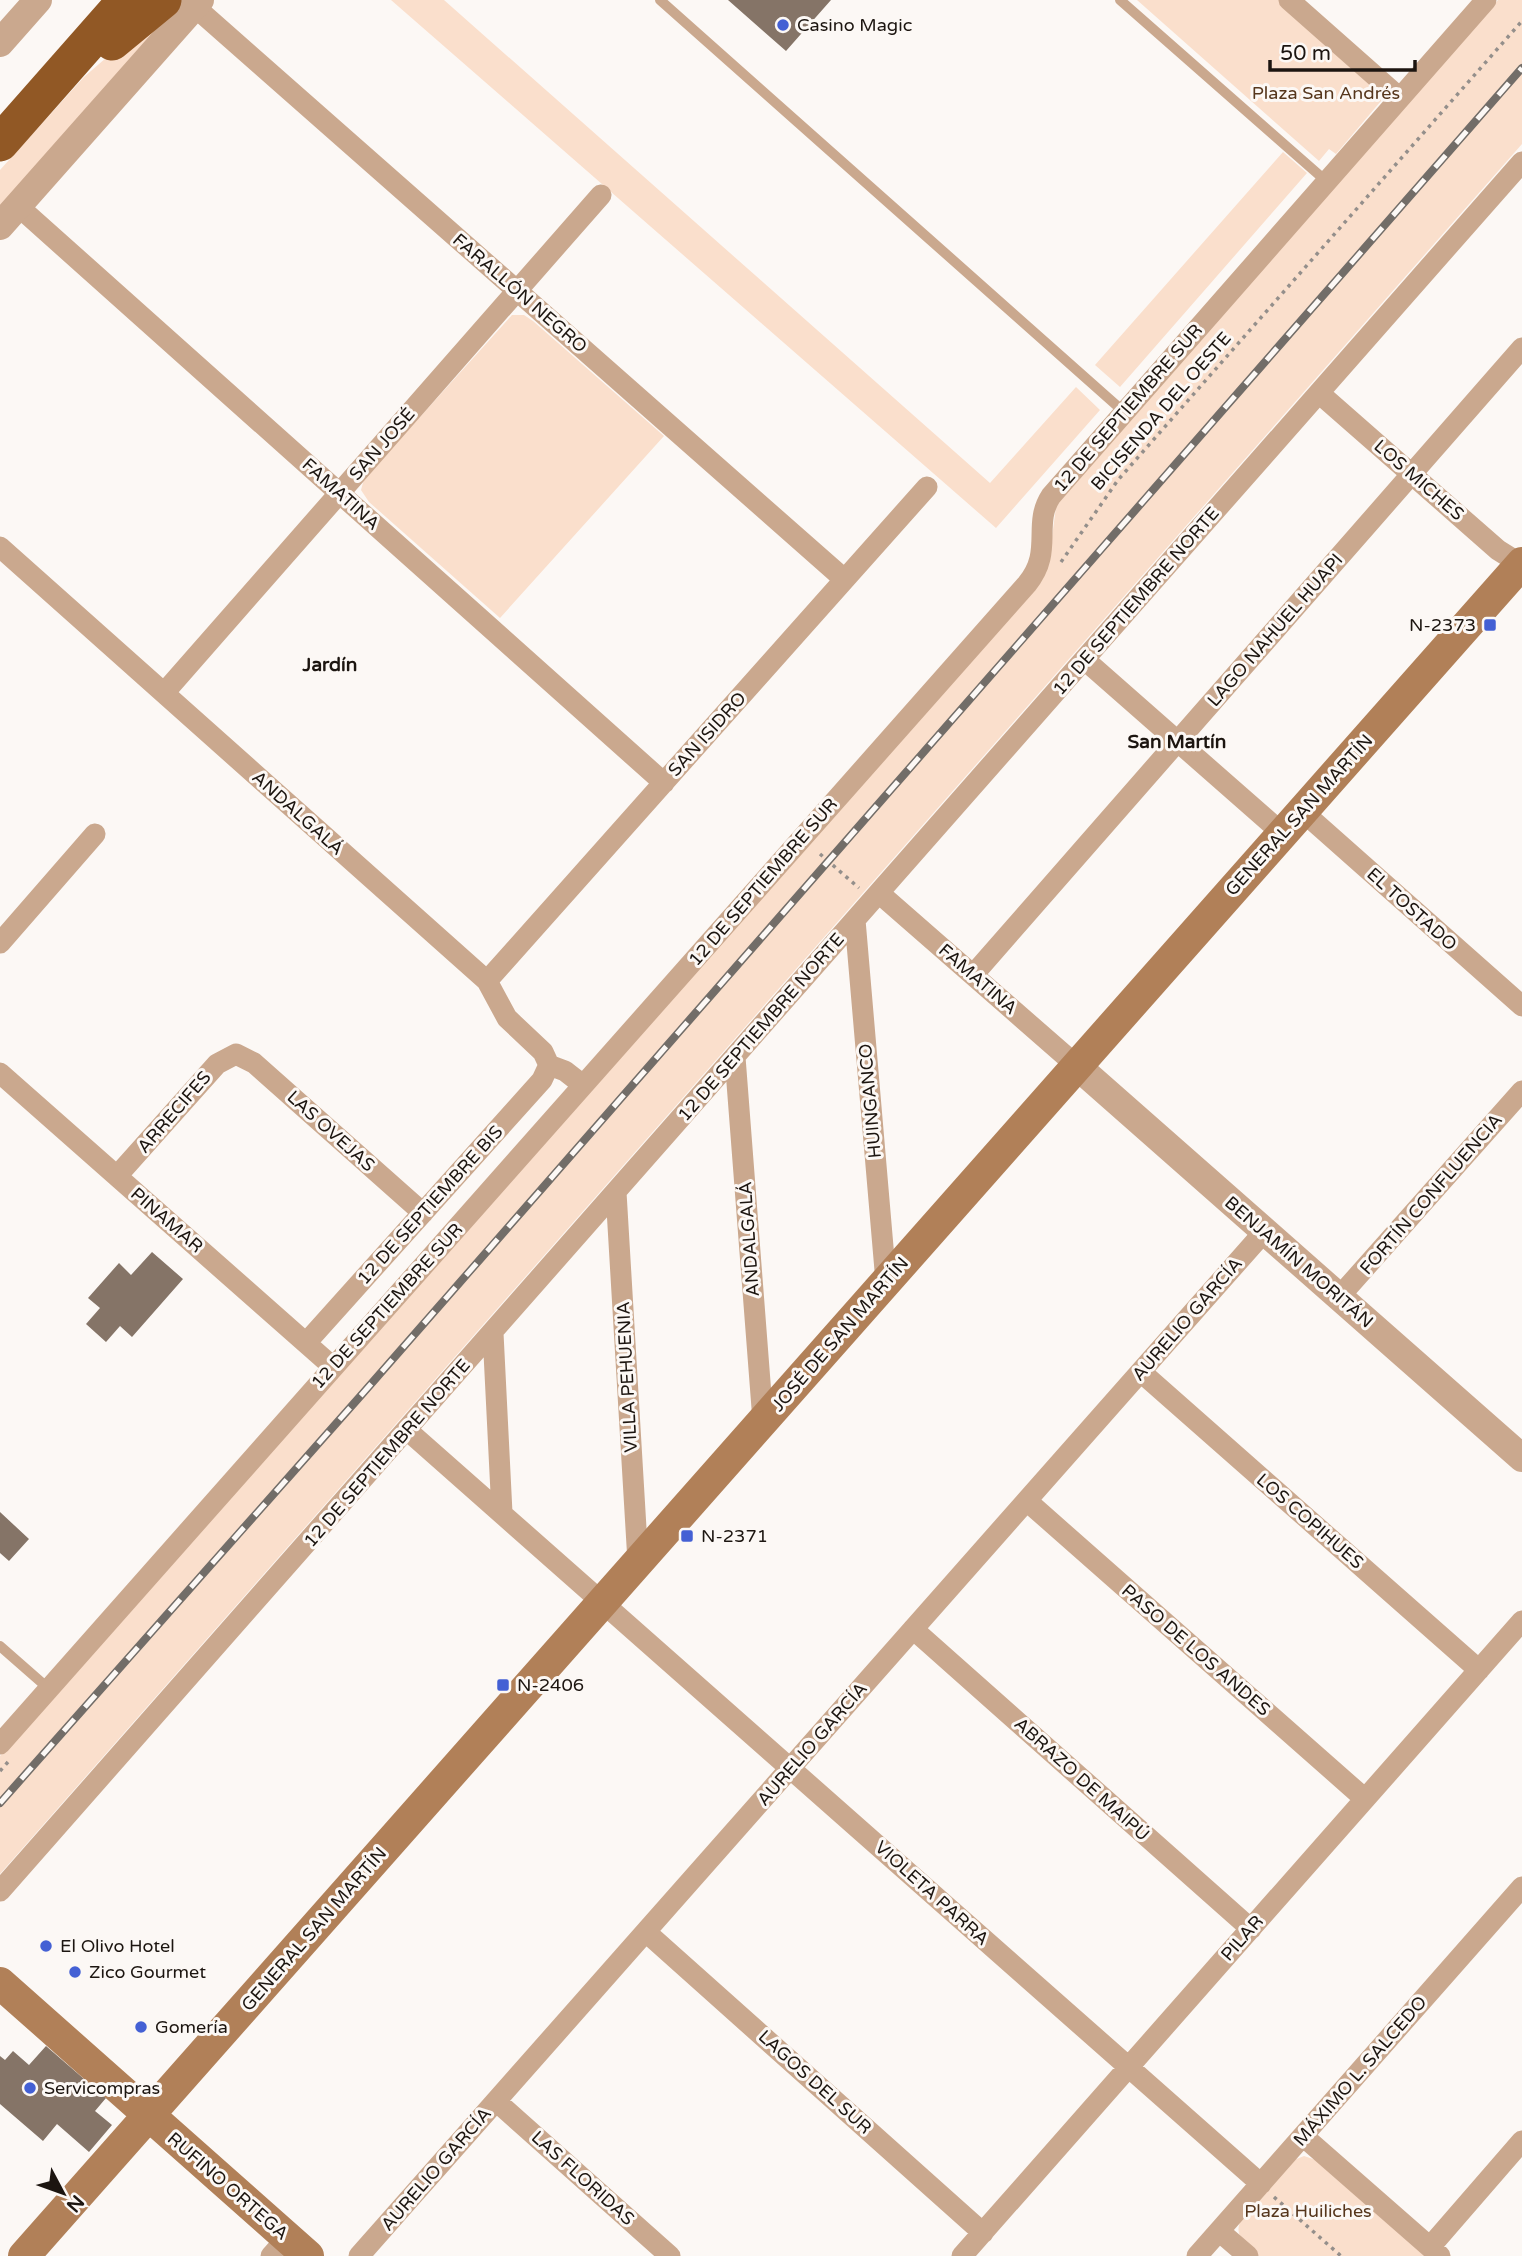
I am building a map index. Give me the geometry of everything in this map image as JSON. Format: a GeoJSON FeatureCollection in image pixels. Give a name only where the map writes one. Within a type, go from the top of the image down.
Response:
{"type":"FeatureCollection","features":[{"type":"Feature","properties":{"kind":"highway"},"geometry":{"type":"LineString","coordinates":[[0,143],[14,109],[94,0]]}},
{"type":"Feature","properties":{"kind":"highway"},"geometry":{"type":"LineString","coordinates":[[14,109],[127,0]]}},
{"type":"Feature","properties":{"kind":"highway"},"geometry":{"type":"LineString","coordinates":[[14,109],[186,2]]}},
{"type":"Feature","properties":{"kind":"main road","name":"GENERAL SAN MARTÍN"},"geometry":{"type":"LineString","coordinates":[[1077,1066],[1522,564]]}},
{"type":"Feature","properties":{"kind":"main road","name":"JOSÉ DE SAN MARTÍN"},"geometry":{"type":"LineString","coordinates":[[603,1601],[1077,1066]]}},
{"type":"Feature","properties":{"kind":"main road","name":"GENERAL SAN MARTÍN"},"geometry":{"type":"LineString","coordinates":[[24,2256],[603,1601]]}},
{"type":"Feature","properties":{"kind":"main road","name":"RUFINO ORTEGA"},"geometry":{"type":"LineString","coordinates":[[0,1983],[149,2115],[289,2250]]}},
{"type":"Feature","properties":{"kind":"street"},"geometry":{"type":"LineString","coordinates":[[0,43],[38,0]]}},
{"type":"Feature","properties":{"kind":"street"},"geometry":{"type":"LineString","coordinates":[[1289,0],[1400,97]]}},
{"type":"Feature","properties":{"kind":"street","name":"12 DE SEPTIEMBRE SUR"},"geometry":{"type":"LineString","coordinates":[[0,1744],[1032,578],[1043,555],[1043,518],[1047,502],[1486,0]]}},
{"type":"Feature","properties":{"kind":"street"},"geometry":{"type":"LineString","coordinates":[[9,216],[186,2]]}},
{"type":"Feature","properties":{"kind":"street","name":"FARALLÓN NEGRO"},"geometry":{"type":"LineString","coordinates":[[186,2],[845,579]]}},
{"type":"Feature","properties":{"kind":"street","name":"12 DE SEPTIEMBRE NORTE"},"geometry":{"type":"LineString","coordinates":[[0,1891],[1519,170]]}},
{"type":"Feature","properties":{"kind":"street","name":"SAN JOSÉ"},"geometry":{"type":"LineString","coordinates":[[164,693],[601,195]]}},
{"type":"Feature","properties":{"kind":"street","name":"FAMATINA"},"geometry":{"type":"LineString","coordinates":[[9,216],[339,493],[664,783]]}},
{"type":"Feature","properties":{"kind":"street","name":"LAGO NAHUEL HUAPI"},"geometry":{"type":"LineString","coordinates":[[973,975],[1522,348]]}},
{"type":"Feature","properties":{"kind":"street","name":"LOS MICHES"},"geometry":{"type":"LineString","coordinates":[[1320,393],[1498,550],[1522,564]]}},
{"type":"Feature","properties":{"kind":"street","name":"SAN ISIDRO"},"geometry":{"type":"LineString","coordinates":[[487,981],[927,486]]}},
{"type":"Feature","properties":{"kind":"street","name":"ANDALGALÁ"},"geometry":{"type":"LineString","coordinates":[[0,547],[487,981],[507,1018],[543,1052],[548,1065],[565,1072],[583,1085]]}},
{"type":"Feature","properties":{"kind":"street"},"geometry":{"type":"LineString","coordinates":[[1084,660],[1178,741],[1292,823]]}},
{"type":"Feature","properties":{"kind":"street","name":"EL TOSTADO"},"geometry":{"type":"LineString","coordinates":[[1292,823],[1522,1006]]}},
{"type":"Feature","properties":{"kind":"street"},"geometry":{"type":"LineString","coordinates":[[0,943],[95,834]]}},
{"type":"Feature","properties":{"kind":"street","name":"FAMATINA"},"geometry":{"type":"LineString","coordinates":[[879,893],[1077,1066]]}},
{"type":"Feature","properties":{"kind":"street","name":"HUINGANCO"},"geometry":{"type":"LineString","coordinates":[[855,920],[886,1282]]}},
{"type":"Feature","properties":{"kind":"street","name":"ARRECIFES"},"geometry":{"type":"LineString","coordinates":[[117,1176],[217,1064],[229,1055],[236,1054]]}},
{"type":"Feature","properties":{"kind":"street","name":"LAS OVEJAS"},"geometry":{"type":"LineString","coordinates":[[236,1054],[254,1063],[423,1213]]}},
{"type":"Feature","properties":{"kind":"street","name":"ANDALGALÁ"},"geometry":{"type":"LineString","coordinates":[[735,1057],[763,1421]]}},
{"type":"Feature","properties":{"kind":"street","name":"12 DE SEPTIEMBRE BIS"},"geometry":{"type":"LineString","coordinates":[[306,1343],[542,1080],[548,1065]]}},
{"type":"Feature","properties":{"kind":"street","name":"BENJAMÍN MORITÁN"},"geometry":{"type":"LineString","coordinates":[[1077,1066],[1522,1458]]}},
{"type":"Feature","properties":{"kind":"street","name":"PINAMAR"},"geometry":{"type":"LineString","coordinates":[[0,1073],[333,1367]]}},
{"type":"Feature","properties":{"kind":"street","name":"FORTÍN CONFLUENCIA"},"geometry":{"type":"LineString","coordinates":[[1339,1297],[1522,1091]]}},
{"type":"Feature","properties":{"kind":"street","name":"VILLA PEHUENIA"},"geometry":{"type":"LineString","coordinates":[[616,1192],[638,1562]]}},
{"type":"Feature","properties":{"kind":"street","name":"AURELIO GARCÍA"},"geometry":{"type":"LineString","coordinates":[[359,2256],[1265,1231]]}},
{"type":"Feature","properties":{"kind":"street"},"geometry":{"type":"LineString","coordinates":[[493,1333],[502,1513]]}},
{"type":"Feature","properties":{"kind":"street","name":"LOS COPIHUES"},"geometry":{"type":"LineString","coordinates":[[1140,1372],[1479,1670]]}},
{"type":"Feature","properties":{"kind":"street"},"geometry":{"type":"LineString","coordinates":[[407,1430],[603,1601]]}},
{"type":"Feature","properties":{"kind":"street","name":"PASO DE LOS ANDES"},"geometry":{"type":"LineString","coordinates":[[1027,1501],[1365,1799]]}},
{"type":"Feature","properties":{"kind":"street","name":"VIOLETA PARRA"},"geometry":{"type":"LineString","coordinates":[[603,1601],[1265,2189]]}},
{"type":"Feature","properties":{"kind":"street","name":"PILAR"},"geometry":{"type":"LineString","coordinates":[[962,2256],[1522,1620]]}},
{"type":"Feature","properties":{"kind":"street","name":"ABRAZO DE MAIPÚ"},"geometry":{"type":"LineString","coordinates":[[913,1629],[1251,1929]]}},
{"type":"Feature","properties":{"kind":"street","name":"MÁXIMO L. SALCEDO"},"geometry":{"type":"LineString","coordinates":[[1197,2256],[1219,2231],[1265,2189],[1303,2136],[1522,1887]]}},
{"type":"Feature","properties":{"kind":"street","name":"LAGOS DEL SUR"},"geometry":{"type":"LineString","coordinates":[[646,1931],[983,2233]]}},
{"type":"Feature","properties":{"kind":"street","name":"LAS FLORIDAS"},"geometry":{"type":"LineString","coordinates":[[496,2101],[670,2256]]}},
{"type":"Feature","properties":{"kind":"street"},"geometry":{"type":"LineString","coordinates":[[1303,2136],[1435,2251],[1522,2141]]}},
{"type":"Feature","properties":{"kind":"street"},"geometry":{"type":"LineString","coordinates":[[1219,2231],[1248,2256]]}},
{"type":"Feature","properties":{"kind":"lane"},"geometry":{"type":"LineString","coordinates":[[660,0],[1124,412]]}},
{"type":"Feature","properties":{"kind":"lane"},"geometry":{"type":"LineString","coordinates":[[1120,0],[1326,181]]}},
{"type":"Feature","properties":{"kind":"lane"},"geometry":{"type":"LineString","coordinates":[[0,1646],[49,1689]]}},
{"type":"Feature","properties":{"kind":"path","name":"BICISENDA DEL OESTE"},"geometry":{"type":"LineString","coordinates":[[1054,569],[1118,480],[1522,21]]}},
{"type":"Feature","properties":{"kind":"path"},"geometry":{"type":"LineString","coordinates":[[820,854],[864,892],[879,893]]}},
{"type":"Feature","properties":{"kind":"path"},"geometry":{"type":"LineString","coordinates":[[1265,2189],[1341,2256]]}},
{"type":"Feature","properties":{"kind":"green space"},"geometry":{"type":"Polygon","coordinates":[[[173,0],[184,0],[0,208],[0,170],[84,77],[173,0]]]}},
{"type":"Feature","properties":{"kind":"green space"},"geometry":{"type":"Polygon","coordinates":[[[391,0],[444,0],[990,483],[1076,387],[1100,410],[996,528],[391,0]]]}},
{"type":"Feature","properties":{"kind":"green space","name":"Plaza San Andrés"},"geometry":{"type":"Polygon","coordinates":[[[1137,0],[1279,0],[1382,94],[1381,101],[1336,154],[1329,149],[1319,161],[1137,0]]]}},
{"type":"Feature","properties":{"kind":"green space"},"geometry":{"type":"Polygon","coordinates":[[[1498,0],[1522,0],[1522,144],[0,1874],[0,1756],[1037,580],[1050,552],[1056,507],[1065,493],[1498,0]]]}},
{"type":"Feature","properties":{"kind":"green space"},"geometry":{"type":"Polygon","coordinates":[[[1283,152],[1307,173],[1120,387],[1095,365],[1283,152]]]}},
{"type":"Feature","properties":{"kind":"green space"},"geometry":{"type":"Polygon","coordinates":[[[512,315],[524,315],[533,321],[664,436],[500,618],[369,502],[361,490],[364,479],[512,315]]]}},
{"type":"Feature","properties":{"kind":"green space","name":"Plaza Huiliches"},"geometry":{"type":"Polygon","coordinates":[[[1304,2156],[1319,2161],[1427,2256],[1259,2256],[1240,2237],[1240,2222],[1294,2160],[1304,2156]]]}},
{"type":"Feature","properties":{"kind":"building","name":"Casino Magic"},"geometry":{"type":"Polygon","coordinates":[[[728,0],[831,0],[786,51],[728,0]]]}},
{"type":"Feature","properties":{"kind":"building"},"geometry":{"type":"Polygon","coordinates":[[[152,1252],[183,1279],[132,1337],[120,1326],[106,1342],[86,1324],[100,1308],[88,1298],[119,1263],[131,1275],[152,1252]]]}},
{"type":"Feature","properties":{"kind":"building"},"geometry":{"type":"Polygon","coordinates":[[[0,1512],[29,1539],[9,1561],[0,1553],[0,1512]]]}},
{"type":"Feature","properties":{"kind":"building"},"geometry":{"type":"Polygon","coordinates":[[[46,2046],[106,2098],[95,2111],[112,2125],[89,2152],[57,2124],[43,2141],[0,2104],[0,2056],[5,2060],[13,2051],[29,2065],[46,2046]]]}},
{"type":"Feature","properties":{"kind":"railway"},"geometry":{"type":"LineString","coordinates":[[0,1803],[364,1392],[1522,68]]}},
{"type":"Feature","properties":{"kind":"place","name":"Casino Magic"},"geometry":{"type":"Point","coordinates":[783,25]}},
{"type":"Feature","properties":{"kind":"place","name":"N-2373"},"geometry":{"type":"Point","coordinates":[1490,625]}},
{"type":"Feature","properties":{"kind":"place","name":"N-2371"},"geometry":{"type":"Point","coordinates":[687,1536]}},
{"type":"Feature","properties":{"kind":"place","name":"N-2406"},"geometry":{"type":"Point","coordinates":[503,1685]}},
{"type":"Feature","properties":{"kind":"place","name":"El Olivo Hotel"},"geometry":{"type":"Point","coordinates":[46,1946]}},
{"type":"Feature","properties":{"kind":"place","name":"Zico Gourmet"},"geometry":{"type":"Point","coordinates":[75,1972]}},
{"type":"Feature","properties":{"kind":"place","name":"Gomería"},"geometry":{"type":"Point","coordinates":[141,2027]}},
{"type":"Feature","properties":{"kind":"place","name":"Servicompras"},"geometry":{"type":"Point","coordinates":[30,2088]}},
{"type":"Feature","properties":{"kind":"district","name":"Jardín"},"geometry":{"type":"Point","coordinates":[330,664]}},
{"type":"Feature","properties":{"kind":"district","name":"San Martín"},"geometry":{"type":"Point","coordinates":[1177,741]}}]}
